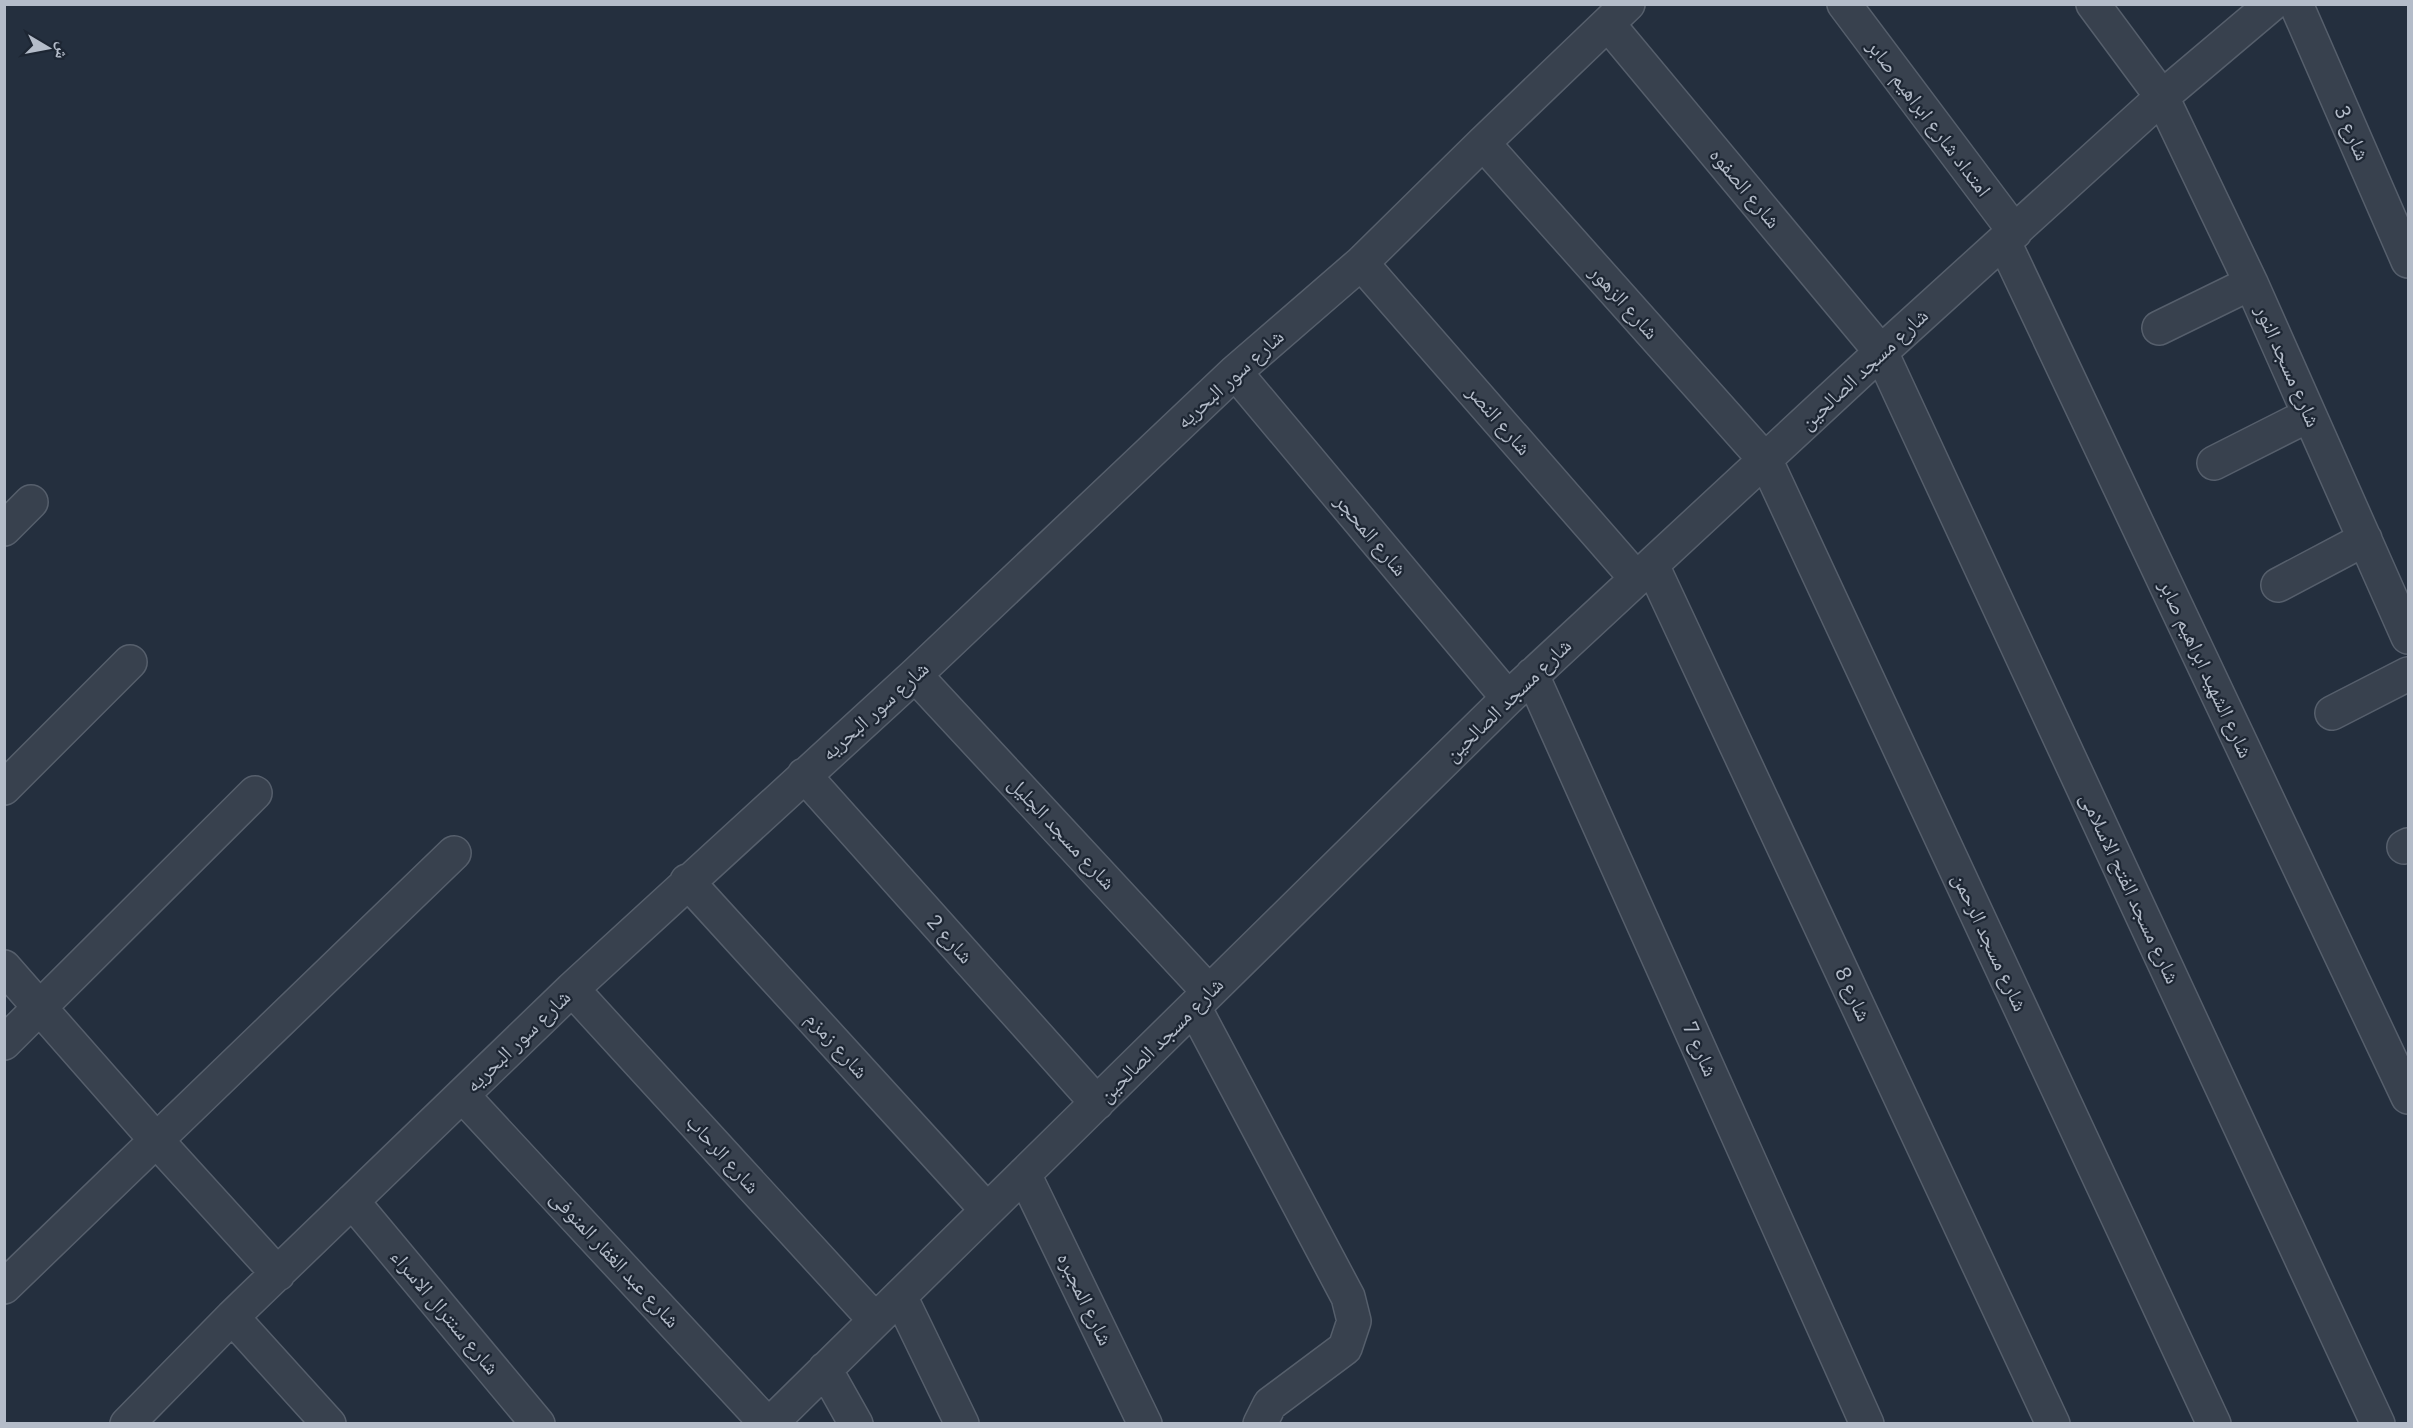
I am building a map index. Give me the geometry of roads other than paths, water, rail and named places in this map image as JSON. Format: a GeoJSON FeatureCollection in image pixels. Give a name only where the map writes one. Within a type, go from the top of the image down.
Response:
{"type":"FeatureCollection","features":[{"type":"Feature","properties":{"kind":"street","name":"امتداد شارع ابراهيم صابر"},"geometry":{"type":"LineString","coordinates":[[1844,4],[2009,237]]}},
{"type":"Feature","properties":{"kind":"street","name":"شارع مسجد النور"},"geometry":{"type":"LineString","coordinates":[[2093,4],[2162,97],[2251,283],[2409,637]]}},
{"type":"Feature","properties":{"kind":"street","name":"شارع مسجد الصالحين"},"geometry":{"type":"LineString","coordinates":[[769,1424],[1532,675],[1766,461],[1881,352],[2162,97],[2272,4]]}},
{"type":"Feature","properties":{"kind":"street","name":"شارع 3"},"geometry":{"type":"LineString","coordinates":[[2296,4],[2409,261]]}},
{"type":"Feature","properties":{"kind":"street","name":"شارع سور البحريه"},"geometry":{"type":"LineString","coordinates":[[127,1424],[232,1317],[572,989],[687,881],[915,675],[1235,372],[1361,262],[1618,14]]}},
{"type":"Feature","properties":{"kind":"street","name":"شارع الصفوه"},"geometry":{"type":"LineString","coordinates":[[1618,14],[1881,352]]}},
{"type":"Feature","properties":{"kind":"street","name":"شارع الزهور"},"geometry":{"type":"LineString","coordinates":[[1483,143],[1766,461]]}},
{"type":"Feature","properties":{"kind":"street","name":"شارع الشهيد ابراهيم صابر"},"geometry":{"type":"LineString","coordinates":[[2009,237],[2409,1097]]}},
{"type":"Feature","properties":{"kind":"street","name":"شارع النصر"},"geometry":{"type":"LineString","coordinates":[[1361,262],[1644,572]]}},
{"type":"Feature","properties":{"kind":"street"},"geometry":{"type":"LineString","coordinates":[[2159,328],[2251,283]]}},
{"type":"Feature","properties":{"kind":"street","name":"شارع مسجد الفتح الاسلامى"},"geometry":{"type":"LineString","coordinates":[[1881,352],[2378,1424]]}},
{"type":"Feature","properties":{"kind":"street","name":"شارع المحجر"},"geometry":{"type":"LineString","coordinates":[[1235,372],[1508,698]]}},
{"type":"Feature","properties":{"kind":"street"},"geometry":{"type":"LineString","coordinates":[[2214,463],[2309,415]]}},
{"type":"Feature","properties":{"kind":"street","name":"شارع مسجد الرحمن"},"geometry":{"type":"LineString","coordinates":[[1766,461],[2214,1424]]}},
{"type":"Feature","properties":{"kind":"street"},"geometry":{"type":"LineString","coordinates":[[4,529],[31,502]]}},
{"type":"Feature","properties":{"kind":"street"},"geometry":{"type":"LineString","coordinates":[[2278,585],[2365,539]]}},
{"type":"Feature","properties":{"kind":"street","name":"شارع 8"},"geometry":{"type":"LineString","coordinates":[[1644,572],[2054,1424]]}},
{"type":"Feature","properties":{"kind":"street"},"geometry":{"type":"LineString","coordinates":[[4,788],[130,662]]}},
{"type":"Feature","properties":{"kind":"street"},"geometry":{"type":"LineString","coordinates":[[2332,713],[2409,674]]}},
{"type":"Feature","properties":{"kind":"street","name":"شارع مسجد الجليل"},"geometry":{"type":"LineString","coordinates":[[915,675],[1202,1000],[1348,1297],[1354,1321],[1345,1348],[1270,1404],[1260,1424]]}},
{"type":"Feature","properties":{"kind":"street","name":"شارع 7"},"geometry":{"type":"LineString","coordinates":[[1532,675],[1867,1424]]}},
{"type":"Feature","properties":{"kind":"street","name":"شارع 2"},"geometry":{"type":"LineString","coordinates":[[804,775],[1097,1103]]}},
{"type":"Feature","properties":{"kind":"street"},"geometry":{"type":"LineString","coordinates":[[4,1043],[255,793]]}},
{"type":"Feature","properties":{"kind":"street"},"geometry":{"type":"LineString","coordinates":[[4,1287],[454,853]]}},
{"type":"Feature","properties":{"kind":"street","name":"شارع زمزم"},"geometry":{"type":"LineString","coordinates":[[687,881],[987,1210]]}},
{"type":"Feature","properties":{"kind":"street"},"geometry":{"type":"LineString","coordinates":[[4,967],[278,1274]]}},
{"type":"Feature","properties":{"kind":"street","name":"شارع الرحاب"},"geometry":{"type":"LineString","coordinates":[[572,989],[875,1320]]}},
{"type":"Feature","properties":{"kind":"street","name":"شارع عبد الغفار المنوفى"},"geometry":{"type":"LineString","coordinates":[[462,1095],[769,1424]]}},
{"type":"Feature","properties":{"kind":"street","name":"شارع المجبره"},"geometry":{"type":"LineString","coordinates":[[1024,1174],[1145,1424]]}},
{"type":"Feature","properties":{"kind":"street","name":"شارع سنترال الاسراء"},"geometry":{"type":"LineString","coordinates":[[352,1201],[538,1424]]}},
{"type":"Feature","properties":{"kind":"street"},"geometry":{"type":"LineString","coordinates":[[900,1296],[962,1424]]}},
{"type":"Feature","properties":{"kind":"street"},"geometry":{"type":"LineString","coordinates":[[232,1317],[329,1424]]}},
{"type":"Feature","properties":{"kind":"street"},"geometry":{"type":"LineString","coordinates":[[825,1369],[856,1424]]}}]}
